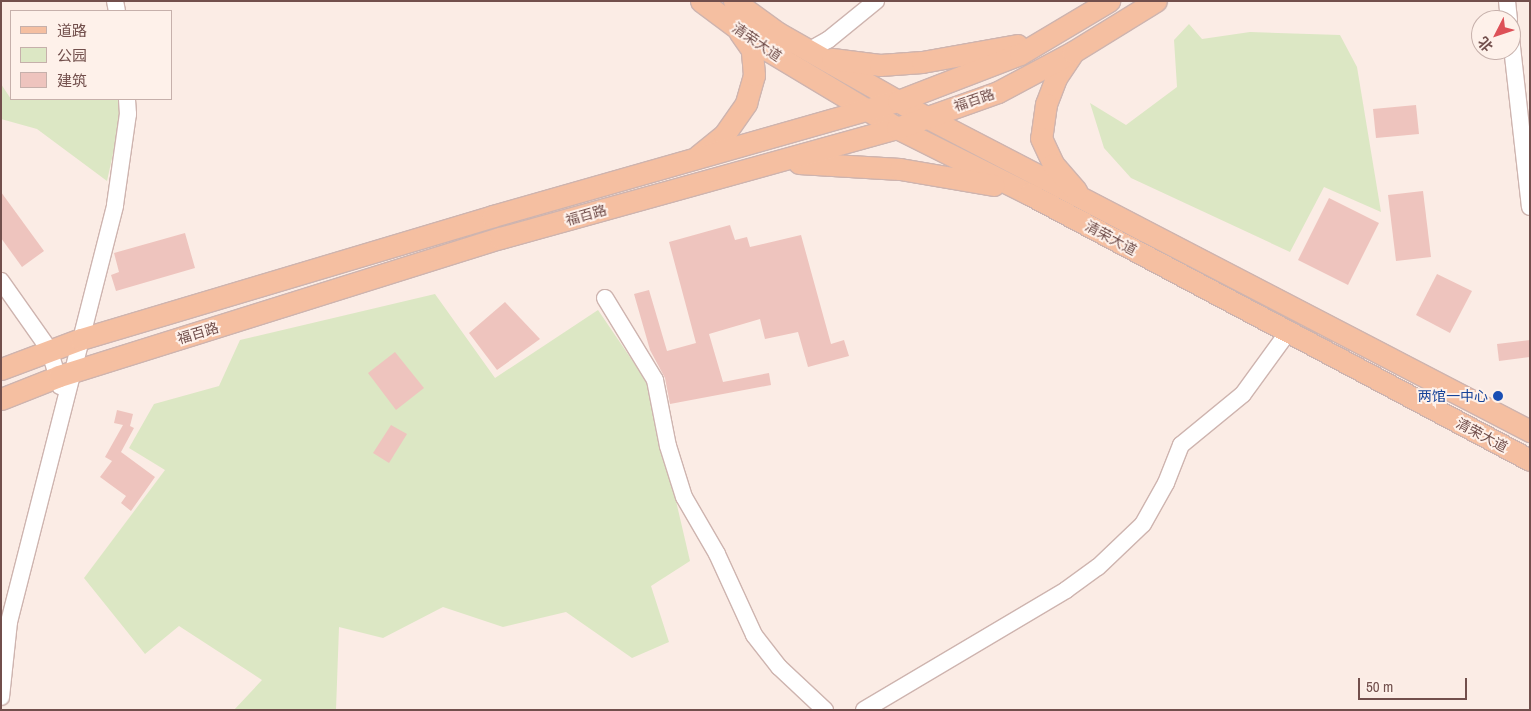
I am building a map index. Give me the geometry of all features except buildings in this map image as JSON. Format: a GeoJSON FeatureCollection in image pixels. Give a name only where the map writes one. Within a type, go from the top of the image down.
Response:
{"type":"FeatureCollection","features":[{"type":"Feature","properties":{"kind":"main road","name":"清荣大道"},"geometry":{"type":"LineString","coordinates":[[701,1],[764,48],[896,128],[1029,194],[1530,460]]}},
{"type":"Feature","properties":{"kind":"main road","name":"清荣大道"},"geometry":{"type":"LineString","coordinates":[[734,1],[810,52],[926,117],[1530,431]]}},
{"type":"Feature","properties":{"kind":"main road","name":"福百路"},"geometry":{"type":"LineString","coordinates":[[1,369],[50,348],[493,216],[687,163],[898,101],[1004,61],[1054,36],[1109,1]]}},
{"type":"Feature","properties":{"kind":"main road","name":"福百路"},"geometry":{"type":"LineString","coordinates":[[1,398],[65,374],[500,238],[896,128],[998,92],[1073,52],[1156,1]]}},
{"type":"Feature","properties":{"kind":"main road"},"geometry":{"type":"LineString","coordinates":[[687,163],[724,135],[746,103],[754,75],[752,50],[736,27]]}},
{"type":"Feature","properties":{"kind":"main road"},"geometry":{"type":"LineString","coordinates":[[810,52],[844,62],[922,62],[1054,36]]}},
{"type":"Feature","properties":{"kind":"main road"},"geometry":{"type":"LineString","coordinates":[[1073,52],[1056,78],[1046,104],[1041,138],[1053,164],[1085,200]]}},
{"type":"Feature","properties":{"kind":"main road"},"geometry":{"type":"LineString","coordinates":[[764,165],[816,162],[900,169],[1029,194]]}},
{"type":"Feature","properties":{"kind":"street"},"geometry":{"type":"LineString","coordinates":[[810,52],[828,40],[876,1]]}},
{"type":"Feature","properties":{"kind":"street"},"geometry":{"type":"LineString","coordinates":[[1513,60],[1530,207]]}},
{"type":"Feature","properties":{"kind":"street"},"geometry":{"type":"LineString","coordinates":[[1,697],[5,623],[63,408],[65,374],[81,339],[115,205],[128,114],[127,100]]}},
{"type":"Feature","properties":{"kind":"street"},"geometry":{"type":"LineString","coordinates":[[1,281],[50,348],[65,374]]}},
{"type":"Feature","properties":{"kind":"street"},"geometry":{"type":"LineString","coordinates":[[605,298],[654,380],[668,446],[684,496],[717,554],[754,635],[779,667],[826,710]]}},
{"type":"Feature","properties":{"kind":"street"},"geometry":{"type":"LineString","coordinates":[[864,710],[1066,590],[1098,567],[1143,524],[1166,483],[1181,445],[1243,394],[1288,332]]}},
{"type":"Feature","properties":{"kind":"green space"},"geometry":{"type":"Polygon","coordinates":[[[1189,24],[1202,39],[1250,32],[1340,35],[1357,67],[1381,212],[1324,187],[1290,252],[1131,178],[1104,148],[1090,103],[1126,125],[1177,87],[1174,40],[1189,24]]]}},
{"type":"Feature","properties":{"kind":"green space"},"geometry":{"type":"Polygon","coordinates":[[[1,84],[10,100],[119,100],[120,122],[107,181],[37,129],[1,119],[1,84]]]}},
{"type":"Feature","properties":{"kind":"green space"},"geometry":{"type":"Polygon","coordinates":[[[435,294],[495,378],[598,310],[649,385],[690,561],[651,586],[669,642],[632,658],[566,612],[503,627],[443,607],[383,638],[339,627],[336,710],[234,710],[262,680],[179,626],[145,654],[84,578],[165,470],[129,448],[154,404],[219,386],[240,340],[435,294]]]}},
{"type":"Feature","properties":{"kind":"place","name":"两馆一中心"},"geometry":{"type":"Point","coordinates":[1498,396]}}]}
